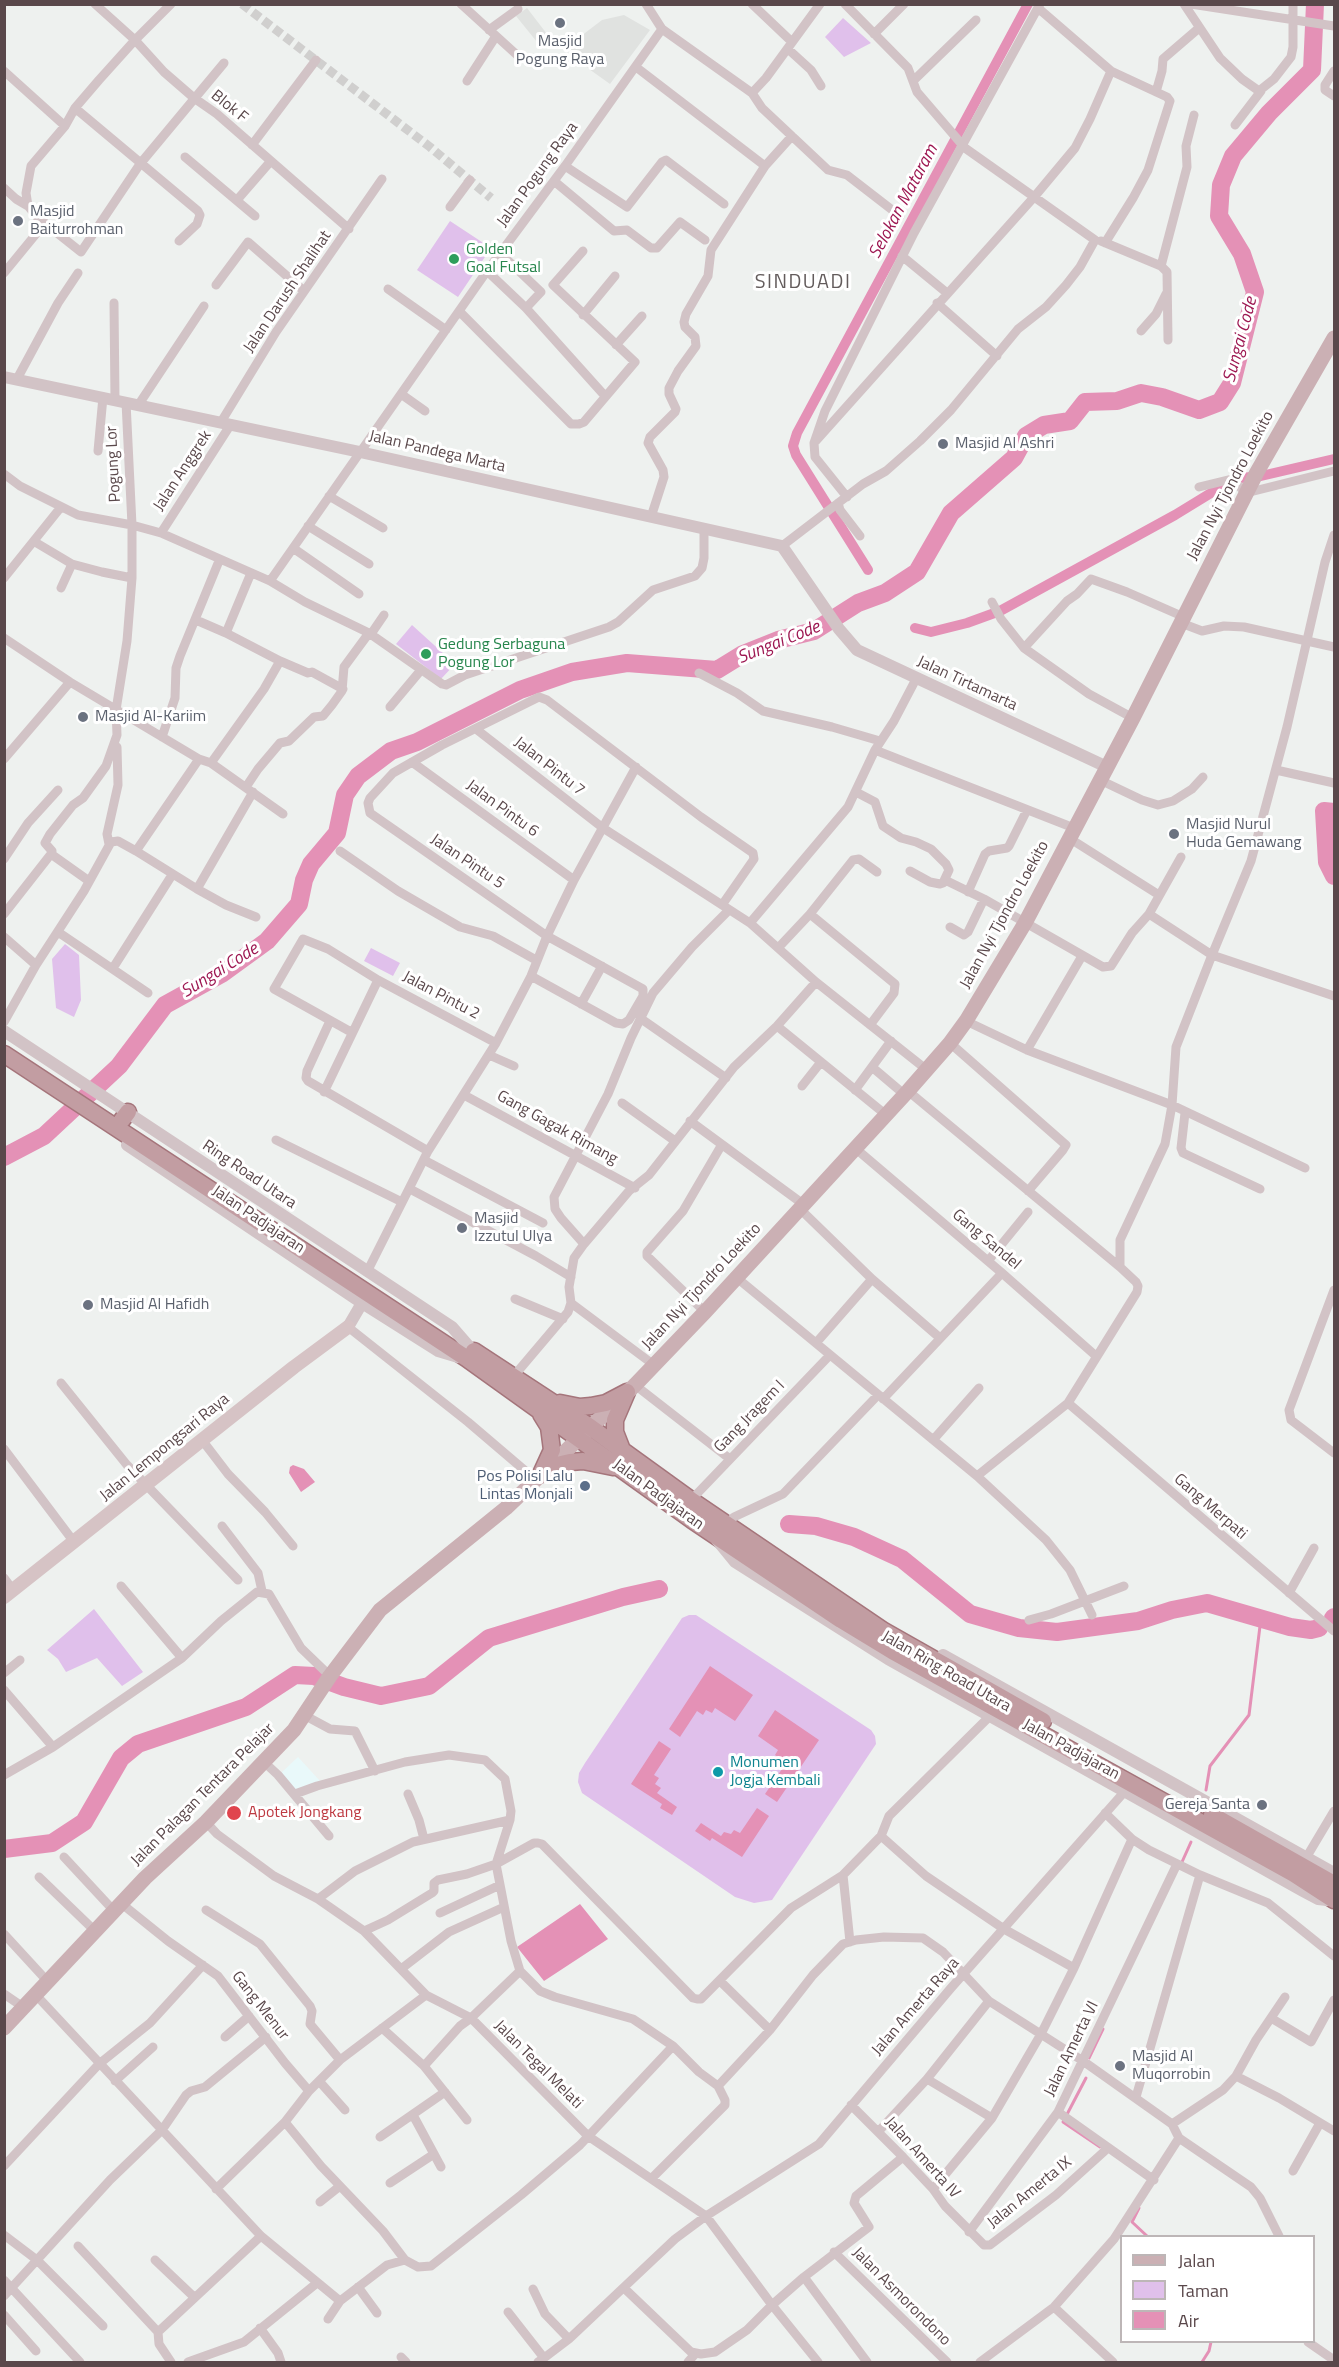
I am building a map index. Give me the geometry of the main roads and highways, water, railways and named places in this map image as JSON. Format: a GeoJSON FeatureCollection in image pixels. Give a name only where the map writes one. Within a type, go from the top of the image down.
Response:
{"type":"FeatureCollection","features":[{"type":"Feature","properties":{"kind":"highway","name":"Jalan Padjajaran"},"geometry":{"type":"LineString","coordinates":[[5,1054],[114,1116],[469,1354],[584,1433],[622,1469],[723,1527],[865,1619],[1305,1861],[1334,1894]]}},
{"type":"Feature","properties":{"kind":"highway","name":"Jalan Padjajaran"},"geometry":{"type":"LineString","coordinates":[[469,1354],[513,1377],[544,1405]]}},
{"type":"Feature","properties":{"kind":"highway"},"geometry":{"type":"LineString","coordinates":[[538,1477],[550,1458],[552,1441],[544,1405],[591,1406],[606,1403],[631,1388]]}},
{"type":"Feature","properties":{"kind":"highway"},"geometry":{"type":"LineString","coordinates":[[623,1451],[615,1432],[615,1420],[631,1388]]}},
{"type":"Feature","properties":{"kind":"highway","name":"Jalan Padjajaran"},"geometry":{"type":"LineString","coordinates":[[584,1433],[623,1451],[691,1500],[841,1620],[892,1651],[1334,1894]]}},
{"type":"Feature","properties":{"kind":"highway"},"geometry":{"type":"LineString","coordinates":[[538,1477],[557,1466],[583,1461],[622,1469]]}},
{"type":"Feature","properties":{"kind":"main road","name":"Jalan Nyi Tjondro Loekito"},"geometry":{"type":"LineString","coordinates":[[584,1433],[705,1312],[927,1070],[966,1021],[1025,923],[1133,718],[1257,472],[1335,338]]}},
{"type":"Feature","properties":{"kind":"main road","name":"Jalan Lempongsari Raya"},"geometry":{"type":"LineString","coordinates":[[9,1593],[294,1367],[348,1328]]}},
{"type":"Feature","properties":{"kind":"main road","name":"Jalan Palagan Tentara Pelajar"},"geometry":{"type":"LineString","coordinates":[[4,2028],[49,1983],[145,1878],[206,1822],[264,1762],[304,1715],[380,1610],[481,1529],[584,1433]]}},
{"type":"Feature","properties":{"kind":"water"},"geometry":{"type":"Polygon","coordinates":[[[293,1465],[304,1469],[315,1482],[301,1492],[289,1473],[293,1465]]]}},
{"type":"Feature","properties":{"kind":"water"},"geometry":{"type":"Polygon","coordinates":[[[710,1666],[753,1695],[735,1721],[715,1708],[712,1713],[706,1710],[703,1715],[697,1711],[680,1737],[669,1729],[710,1666]]]}},
{"type":"Feature","properties":{"kind":"water"},"geometry":{"type":"Polygon","coordinates":[[[775,1710],[819,1740],[777,1802],[765,1794],[782,1769],[777,1765],[780,1759],[775,1755],[778,1750],[758,1736],[775,1710]]]}},
{"type":"Feature","properties":{"kind":"water"},"geometry":{"type":"Polygon","coordinates":[[[659,1741],[671,1749],[654,1775],[659,1778],[655,1784],[661,1788],[657,1793],[677,1807],[672,1815],[660,1808],[662,1804],[631,1784],[659,1741]]]}},
{"type":"Feature","properties":{"kind":"water"},"geometry":{"type":"Polygon","coordinates":[[[757,1808],[769,1816],[742,1857],[712,1838],[710,1841],[695,1831],[701,1823],[721,1836],[724,1832],[731,1834],[734,1830],[740,1833],[757,1808]]]}},
{"type":"Feature","properties":{"kind":"water"},"geometry":{"type":"Polygon","coordinates":[[[580,1904],[608,1939],[544,1981],[517,1947],[580,1904]]]}},
{"type":"Feature","properties":{"kind":"waterway","name":"Selokan Mataram"},"geometry":{"type":"LineString","coordinates":[[868,570],[796,455],[793,446],[797,433],[1028,4]]}},
{"type":"Feature","properties":{"kind":"waterway","name":"Sungai Code"},"geometry":{"type":"LineString","coordinates":[[4,1157],[44,1136],[119,1066],[165,1005],[223,973],[267,941],[299,904],[304,880],[311,864],[337,833],[345,795],[358,776],[391,751],[417,742],[520,690],[572,672],[627,663],[717,670],[743,654],[778,640],[814,631],[858,603],[885,593],[917,572],[951,513],[1014,458],[1026,436],[1044,425],[1070,421],[1085,402],[1117,401],[1141,393],[1162,397],[1199,410],[1220,402],[1232,383],[1255,292],[1242,254],[1219,216],[1221,185],[1233,156],[1269,113],[1312,70],[1315,4]]}},
{"type":"Feature","properties":{"kind":"waterway","name":"Selokan Mataram"},"geometry":{"type":"LineString","coordinates":[[1241,478],[1261,476],[1334,459]]}},
{"type":"Feature","properties":{"kind":"waterway","name":"Selokan Mataram"},"geometry":{"type":"LineString","coordinates":[[915,628],[931,632],[967,623],[1000,611],[1175,515],[1224,485]]}},
{"type":"Feature","properties":{"kind":"waterway"},"geometry":{"type":"LineString","coordinates":[[1334,812],[1324,811],[1327,862],[1334,876]]}},
{"type":"Feature","properties":{"kind":"waterway"},"geometry":{"type":"LineString","coordinates":[[789,1524],[816,1526],[854,1537],[902,1559],[970,1614],[1019,1628],[1057,1632],[1138,1621],[1172,1610],[1207,1603],[1290,1627],[1311,1630],[1319,1628]]}},
{"type":"Feature","properties":{"kind":"waterway"},"geometry":{"type":"LineString","coordinates":[[4,1849],[52,1843],[84,1822],[121,1758],[138,1744],[246,1707],[295,1675],[314,1676],[344,1687],[381,1696],[429,1686],[489,1638],[623,1597],[659,1589]]}},
{"type":"Feature","properties":{"kind":"waterway"},"geometry":{"type":"LineString","coordinates":[[1206,1790],[1210,1766],[1249,1715],[1261,1618]]}},
{"type":"Feature","properties":{"kind":"waterway"},"geometry":{"type":"LineString","coordinates":[[1182,1862],[1191,1842]]}},
{"type":"Feature","properties":{"kind":"waterway"},"geometry":{"type":"LineString","coordinates":[[1089,2058],[1103,2029]]}},
{"type":"Feature","properties":{"kind":"waterway"},"geometry":{"type":"LineString","coordinates":[[1086,2078],[1063,2122],[1100,2147]]}},
{"type":"Feature","properties":{"kind":"waterway"},"geometry":{"type":"LineString","coordinates":[[1139,2208],[1132,2222],[1146,2235]]}},
{"type":"Feature","properties":{"kind":"waterway"},"geometry":{"type":"LineString","coordinates":[[1202,2362],[1211,2343]]}},
{"type":"Feature","properties":{"kind":"tunnel"},"geometry":{"type":"LineString","coordinates":[[242,4],[430,147],[491,198]]}},
{"type":"Feature","properties":{"kind":"place","name":"Masjid Pogung Raya"},"geometry":{"type":"Point","coordinates":[560,23]}},
{"type":"Feature","properties":{"kind":"place","name":"Masjid Baiturrohman"},"geometry":{"type":"Point","coordinates":[18,221]}},
{"type":"Feature","properties":{"kind":"place","name":"Golden Goal Futsal"},"geometry":{"type":"Point","coordinates":[454,259]}},
{"type":"Feature","properties":{"kind":"place","name":"Masjid Al Ashri"},"geometry":{"type":"Point","coordinates":[943,444]}},
{"type":"Feature","properties":{"kind":"place","name":"Gedung Serbaguna Pogung Lor"},"geometry":{"type":"Point","coordinates":[426,654]}},
{"type":"Feature","properties":{"kind":"place","name":"Masjid Al-Kariim"},"geometry":{"type":"Point","coordinates":[83,717]}},
{"type":"Feature","properties":{"kind":"place","name":"Masjid Nurul Huda Gemawang"},"geometry":{"type":"Point","coordinates":[1174,834]}},
{"type":"Feature","properties":{"kind":"place","name":"Masjid Izzutul Ulya"},"geometry":{"type":"Point","coordinates":[462,1228]}},
{"type":"Feature","properties":{"kind":"place","name":"Masjid Al Hafidh"},"geometry":{"type":"Point","coordinates":[88,1305]}},
{"type":"Feature","properties":{"kind":"place","name":"Pos Polisi Lalu Lintas Monjali"},"geometry":{"type":"Point","coordinates":[585,1486]}},
{"type":"Feature","properties":{"kind":"place","name":"Monumen Jogja Kembali"},"geometry":{"type":"Point","coordinates":[718,1772]}},
{"type":"Feature","properties":{"kind":"place","name":"Gereja Santa"},"geometry":{"type":"Point","coordinates":[1262,1805]}},
{"type":"Feature","properties":{"kind":"place","name":"Apotek Jongkang"},"geometry":{"type":"Point","coordinates":[234,1813]}},
{"type":"Feature","properties":{"kind":"place","name":"Masjid Al Muqorrobin"},"geometry":{"type":"Point","coordinates":[1120,2066]}},
{"type":"Feature","properties":{"kind":"district","name":"SINDUADI"},"geometry":{"type":"Point","coordinates":[803,283]}}]}
